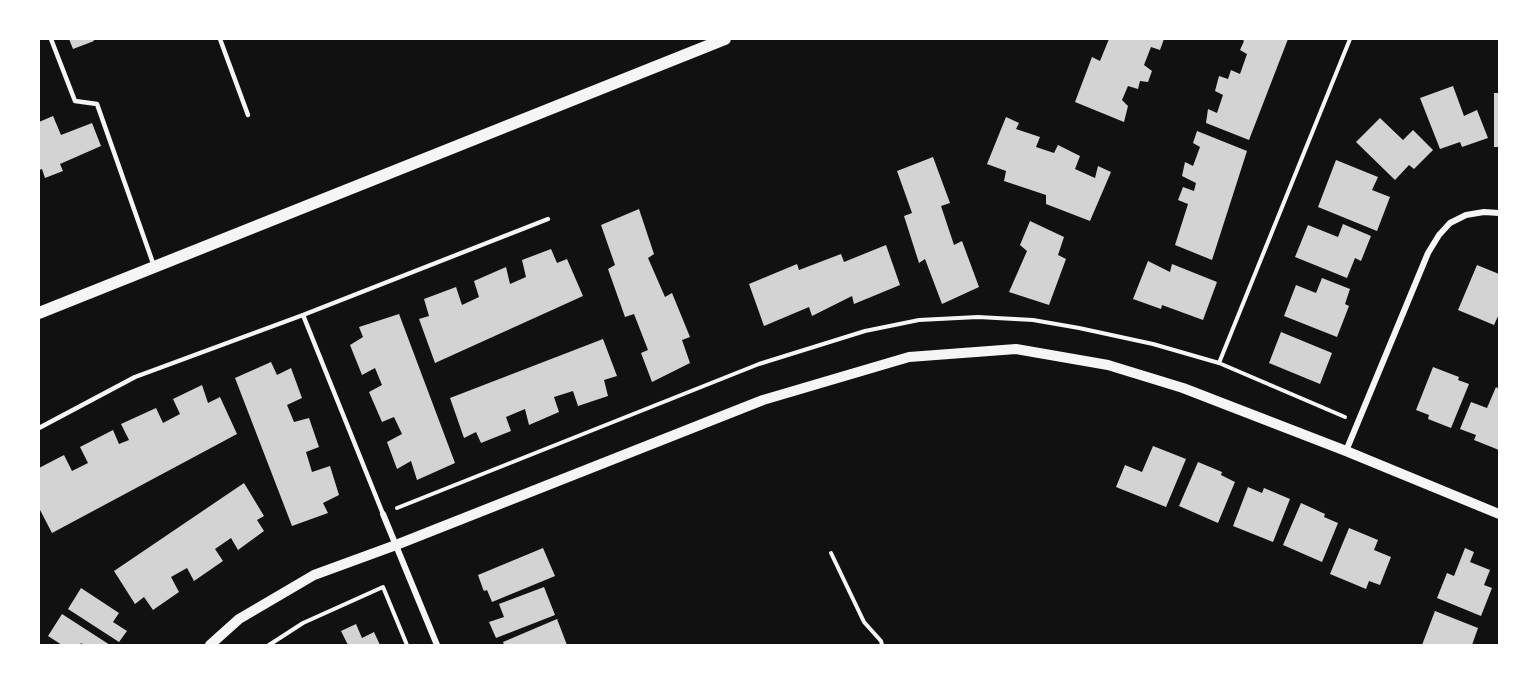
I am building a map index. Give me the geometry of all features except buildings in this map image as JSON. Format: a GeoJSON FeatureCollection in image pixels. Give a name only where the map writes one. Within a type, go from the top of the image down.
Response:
{"type":"FeatureCollection","features":[{"type":"Feature","properties":{"kind":"main road"},"geometry":{"type":"LineString","coordinates":[[39,313],[725,39]]}},
{"type":"Feature","properties":{"kind":"street"},"geometry":{"type":"LineString","coordinates":[[1346,451],[1428,253],[1439,235],[1450,223],[1466,215],[1484,212],[1499,213]]}},
{"type":"Feature","properties":{"kind":"street"},"geometry":{"type":"LineString","coordinates":[[210,645],[239,619],[314,575],[396,545],[763,400],[909,357],[1016,349],[1108,365],[1183,388],[1346,451],[1499,514]]}},
{"type":"Feature","properties":{"kind":"street"},"geometry":{"type":"LineString","coordinates":[[384,513],[437,645]]}},
{"type":"Feature","properties":{"kind":"lane"},"geometry":{"type":"LineString","coordinates":[[51,39],[75,101],[97,104],[154,266]]}},
{"type":"Feature","properties":{"kind":"lane"},"geometry":{"type":"LineString","coordinates":[[220,39],[248,115]]}},
{"type":"Feature","properties":{"kind":"lane"},"geometry":{"type":"LineString","coordinates":[[39,428],[135,377],[303,315],[548,219]]}},
{"type":"Feature","properties":{"kind":"lane"},"geometry":{"type":"LineString","coordinates":[[303,315],[384,513]]}},
{"type":"Feature","properties":{"kind":"path"},"geometry":{"type":"LineString","coordinates":[[1219,363],[1350,39]]}},
{"type":"Feature","properties":{"kind":"path"},"geometry":{"type":"LineString","coordinates":[[384,513],[759,364],[865,331],[919,320],[978,317],[1033,320],[1153,344],[1219,363],[1359,423]]}},
{"type":"Feature","properties":{"kind":"path"},"geometry":{"type":"LineString","coordinates":[[831,553],[864,622],[881,640],[882,645]]}},
{"type":"Feature","properties":{"kind":"path"},"geometry":{"type":"LineString","coordinates":[[269,645],[303,623],[382,587],[407,645]]}}]}
